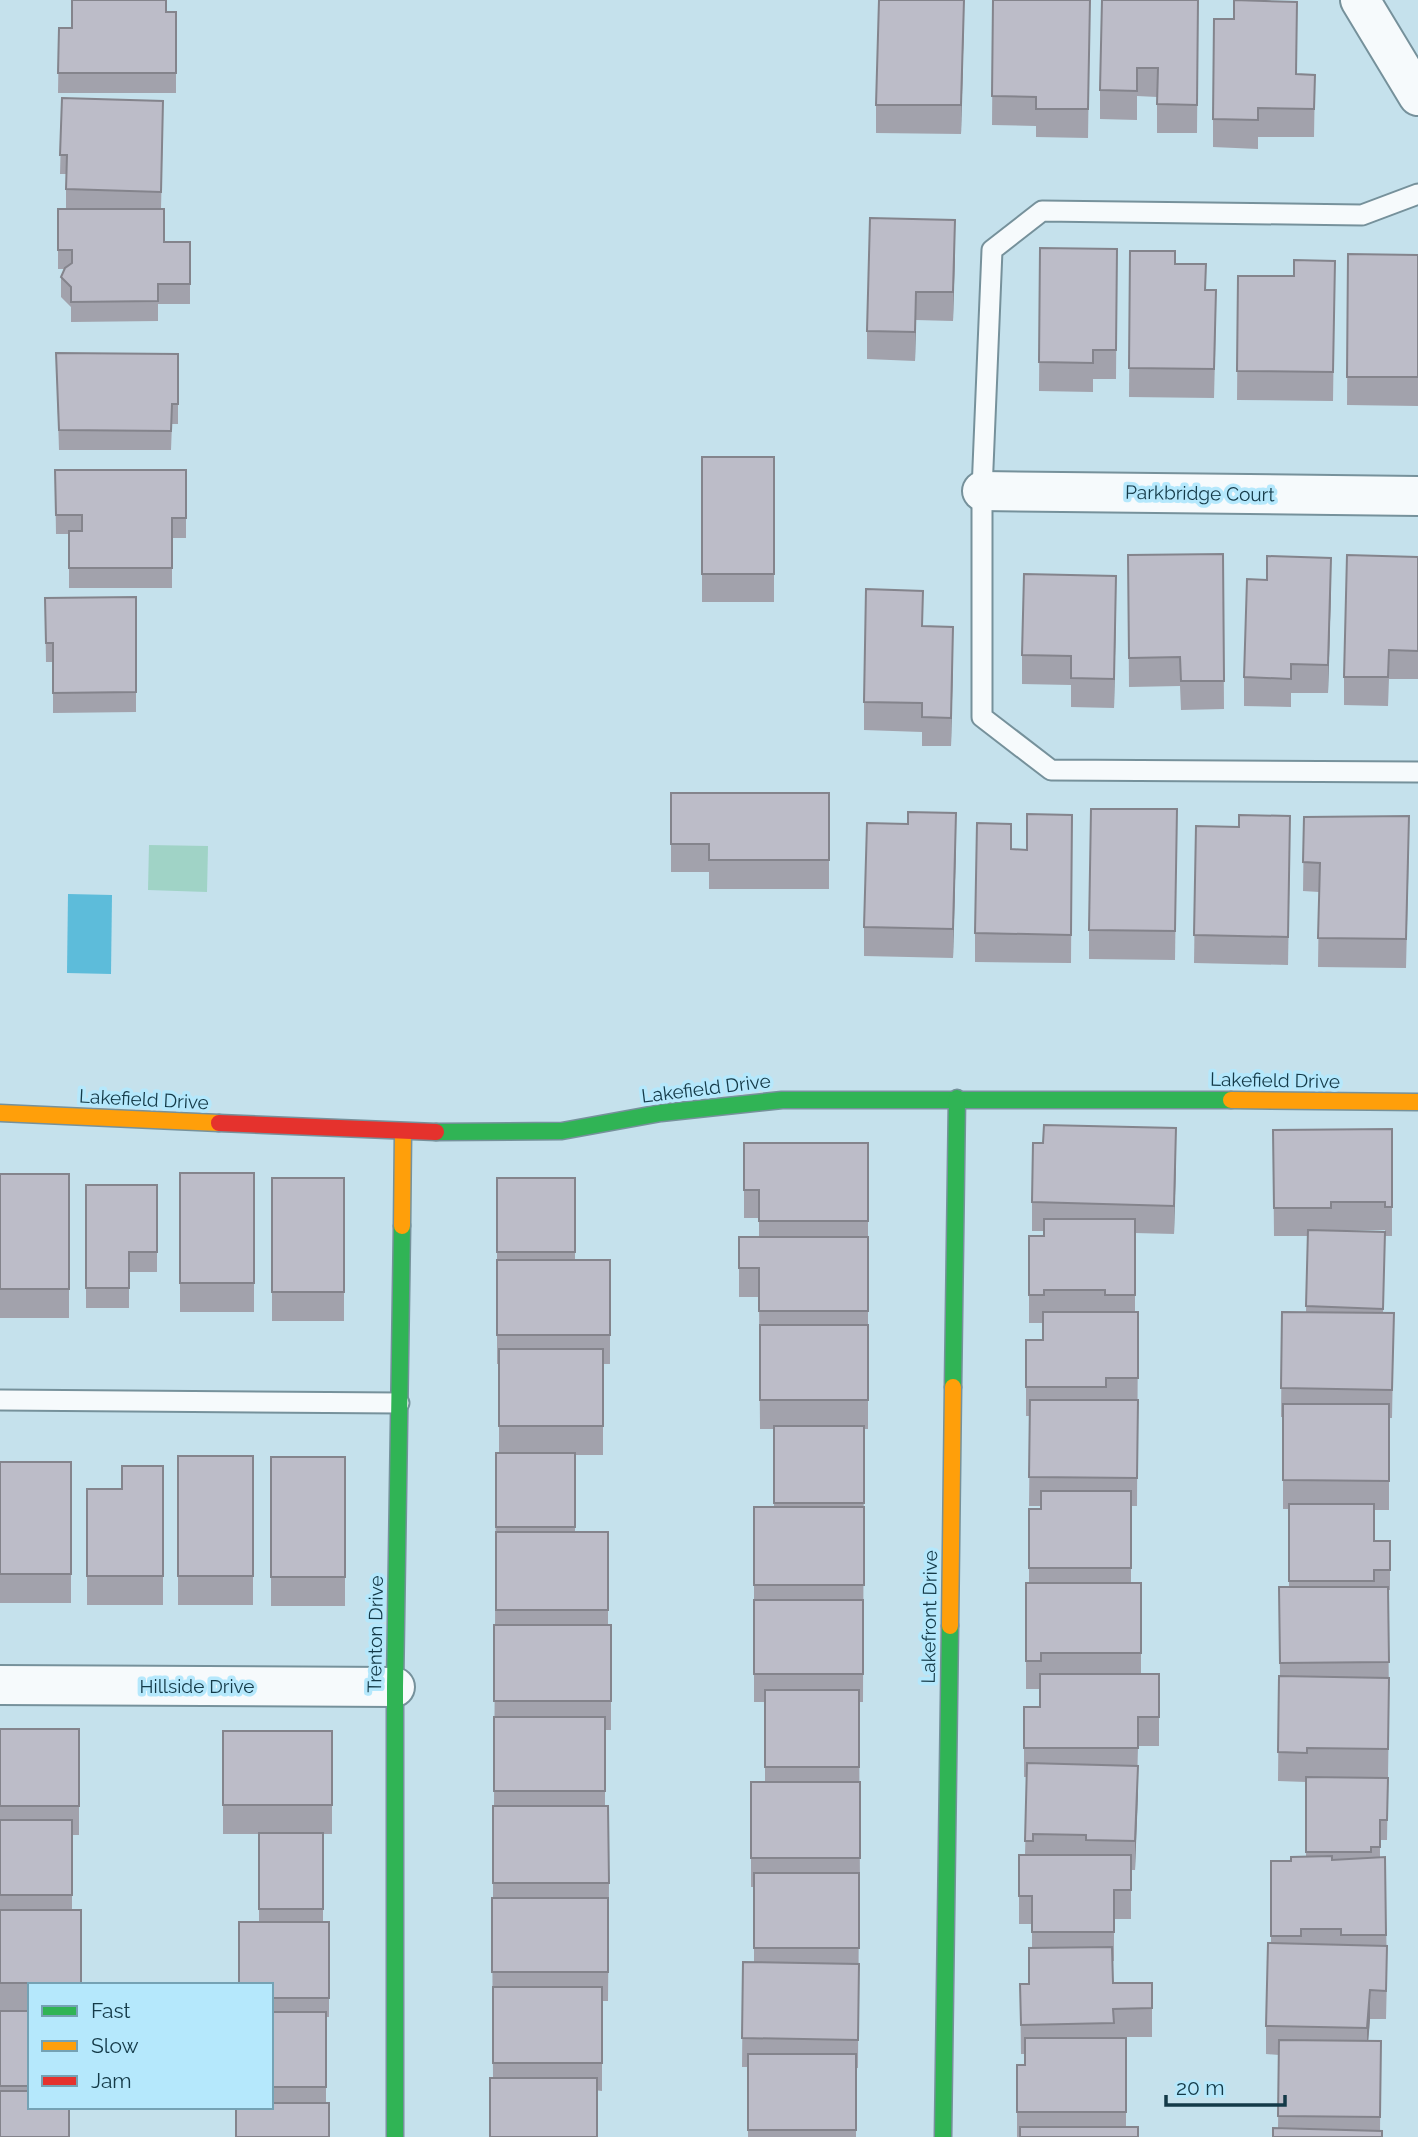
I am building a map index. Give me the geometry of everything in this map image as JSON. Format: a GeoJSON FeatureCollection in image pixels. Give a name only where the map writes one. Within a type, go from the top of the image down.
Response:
{"type":"FeatureCollection","features":[{"type":"Feature","properties":{"kind":"street"},"geometry":{"type":"LineString","coordinates":[[1360,0],[1418,96]]}},
{"type":"Feature","properties":{"kind":"street","name":"Parkbridge Court"},"geometry":{"type":"LineString","coordinates":[[982,491],[1418,496]]}},
{"type":"Feature","properties":{"kind":"street","name":"Lakefield Drive"},"geometry":{"type":"LineString","coordinates":[[0,1113],[403,1132],[562,1130],[661,1113],[782,1100],[957,1098],[1418,1102]]}},
{"type":"Feature","properties":{"kind":"street","name":"Lakefront Drive"},"geometry":{"type":"LineString","coordinates":[[943,2137],[957,1098]]}},
{"type":"Feature","properties":{"kind":"street","name":"Trenton Drive"},"geometry":{"type":"LineString","coordinates":[[395,2137],[395,1687],[403,1132]]}},
{"type":"Feature","properties":{"kind":"street","name":"Hillside Drive"},"geometry":{"type":"LineString","coordinates":[[0,1685],[395,1687]]}},
{"type":"Feature","properties":{"kind":"lane"},"geometry":{"type":"LineString","coordinates":[[1418,194],[1362,215],[1042,211],[992,250],[982,491],[982,716],[1051,770],[1418,772]]}},
{"type":"Feature","properties":{"kind":"lane"},"geometry":{"type":"LineString","coordinates":[[0,1400],[399,1403]]}},
{"type":"Feature","properties":{"kind":"green space"},"geometry":{"type":"Polygon","coordinates":[[[149,845],[208,846],[207,892],[148,890],[149,845]]]}},
{"type":"Feature","properties":{"kind":"water"},"geometry":{"type":"Polygon","coordinates":[[[68,894],[112,895],[111,974],[67,973],[68,894]]]}},
{"type":"Feature","properties":{"kind":"building"},"geometry":{"type":"Polygon","coordinates":[[[72,0],[166,0],[166,12],[176,12],[176,73],[58,73],[59,28],[72,28],[72,0]]]}},
{"type":"Feature","properties":{"kind":"building"},"geometry":{"type":"Polygon","coordinates":[[[879,0],[964,0],[961,105],[876,105],[879,0]]]}},
{"type":"Feature","properties":{"kind":"building"},"geometry":{"type":"Polygon","coordinates":[[[993,0],[1090,0],[1088,109],[1036,109],[1036,97],[992,96],[993,0]]]}},
{"type":"Feature","properties":{"kind":"building"},"geometry":{"type":"Polygon","coordinates":[[[1102,0],[1198,0],[1197,105],[1157,104],[1158,68],[1137,68],[1137,91],[1100,90],[1102,0]]]}},
{"type":"Feature","properties":{"kind":"building"},"geometry":{"type":"Polygon","coordinates":[[[1234,0],[1297,2],[1296,74],[1315,75],[1314,109],[1258,108],[1258,120],[1213,119],[1214,19],[1234,19],[1234,0]]]}},
{"type":"Feature","properties":{"kind":"building"},"geometry":{"type":"Polygon","coordinates":[[[62,98],[163,101],[161,192],[66,189],[67,155],[60,155],[62,98]]]}},
{"type":"Feature","properties":{"kind":"building"},"geometry":{"type":"Polygon","coordinates":[[[58,209],[164,209],[164,242],[190,242],[190,284],[158,284],[158,301],[71,302],[71,287],[61,277],[65,268],[72,263],[72,250],[58,250],[58,209]]]}},
{"type":"Feature","properties":{"kind":"building"},"geometry":{"type":"Polygon","coordinates":[[[870,218],[955,220],[953,292],[916,292],[915,332],[867,331],[870,218]]]}},
{"type":"Feature","properties":{"kind":"building"},"geometry":{"type":"Polygon","coordinates":[[[1040,248],[1117,249],[1116,350],[1093,350],[1093,363],[1039,362],[1040,248]]]}},
{"type":"Feature","properties":{"kind":"building"},"geometry":{"type":"Polygon","coordinates":[[[1130,251],[1175,251],[1175,264],[1206,264],[1205,290],[1216,290],[1214,369],[1129,368],[1130,251]]]}},
{"type":"Feature","properties":{"kind":"building"},"geometry":{"type":"Polygon","coordinates":[[[1348,254],[1418,255],[1418,377],[1347,377],[1348,254]]]}},
{"type":"Feature","properties":{"kind":"building"},"geometry":{"type":"Polygon","coordinates":[[[1294,260],[1335,261],[1333,372],[1237,371],[1238,276],[1294,276],[1294,260]]]}},
{"type":"Feature","properties":{"kind":"building"},"geometry":{"type":"Polygon","coordinates":[[[56,353],[178,354],[178,404],[172,404],[171,431],[59,430],[56,353]]]}},
{"type":"Feature","properties":{"kind":"building"},"geometry":{"type":"Polygon","coordinates":[[[702,457],[774,457],[774,574],[702,574],[702,457]]]}},
{"type":"Feature","properties":{"kind":"building"},"geometry":{"type":"Polygon","coordinates":[[[55,470],[186,470],[186,518],[172,518],[172,568],[69,568],[69,531],[82,531],[82,515],[56,515],[55,470]]]}},
{"type":"Feature","properties":{"kind":"building"},"geometry":{"type":"Polygon","coordinates":[[[1223,554],[1224,681],[1181,681],[1180,657],[1129,658],[1128,555],[1223,554]]]}},
{"type":"Feature","properties":{"kind":"building"},"geometry":{"type":"Polygon","coordinates":[[[1347,555],[1418,557],[1418,651],[1389,650],[1388,677],[1344,677],[1347,555]]]}},
{"type":"Feature","properties":{"kind":"building"},"geometry":{"type":"Polygon","coordinates":[[[1267,556],[1331,558],[1328,665],[1291,664],[1291,679],[1244,677],[1247,579],[1267,580],[1267,556]]]}},
{"type":"Feature","properties":{"kind":"building"},"geometry":{"type":"Polygon","coordinates":[[[1024,574],[1116,576],[1114,679],[1071,678],[1071,656],[1022,655],[1024,574]]]}},
{"type":"Feature","properties":{"kind":"building"},"geometry":{"type":"Polygon","coordinates":[[[866,589],[923,591],[922,626],[953,627],[951,718],[922,717],[922,703],[864,702],[866,589]]]}},
{"type":"Feature","properties":{"kind":"building"},"geometry":{"type":"Polygon","coordinates":[[[136,597],[136,692],[53,693],[53,643],[46,643],[45,598],[136,597]]]}},
{"type":"Feature","properties":{"kind":"building"},"geometry":{"type":"Polygon","coordinates":[[[671,793],[829,793],[829,860],[709,860],[709,844],[671,844],[671,793]]]}},
{"type":"Feature","properties":{"kind":"building"},"geometry":{"type":"Polygon","coordinates":[[[1091,809],[1177,809],[1175,931],[1089,930],[1091,809]]]}},
{"type":"Feature","properties":{"kind":"building"},"geometry":{"type":"Polygon","coordinates":[[[908,812],[956,813],[953,929],[864,927],[867,823],[908,824],[908,812]]]}},
{"type":"Feature","properties":{"kind":"building"},"geometry":{"type":"Polygon","coordinates":[[[1027,814],[1072,815],[1071,935],[975,933],[977,823],[1011,824],[1011,849],[1027,850],[1027,814]]]}},
{"type":"Feature","properties":{"kind":"building"},"geometry":{"type":"Polygon","coordinates":[[[1239,815],[1290,816],[1288,937],[1194,935],[1196,826],[1239,827],[1239,815]]]}},
{"type":"Feature","properties":{"kind":"building"},"geometry":{"type":"Polygon","coordinates":[[[1409,816],[1406,939],[1318,938],[1320,863],[1303,862],[1304,817],[1409,816]]]}},
{"type":"Feature","properties":{"kind":"building"},"geometry":{"type":"Polygon","coordinates":[[[1044,1125],[1176,1128],[1174,1206],[1032,1202],[1033,1143],[1043,1143],[1044,1125]]]}},
{"type":"Feature","properties":{"kind":"building"},"geometry":{"type":"Polygon","coordinates":[[[1392,1129],[1392,1207],[1385,1207],[1385,1202],[1331,1202],[1331,1208],[1274,1208],[1273,1130],[1392,1129]]]}},
{"type":"Feature","properties":{"kind":"building"},"geometry":{"type":"Polygon","coordinates":[[[744,1143],[868,1143],[868,1221],[759,1221],[759,1190],[744,1190],[744,1143]]]}},
{"type":"Feature","properties":{"kind":"building"},"geometry":{"type":"Polygon","coordinates":[[[180,1173],[254,1173],[254,1283],[180,1283],[180,1173]]]}},
{"type":"Feature","properties":{"kind":"building"},"geometry":{"type":"Polygon","coordinates":[[[0,1174],[69,1174],[69,1289],[0,1289],[0,1174]]]}},
{"type":"Feature","properties":{"kind":"building"},"geometry":{"type":"Polygon","coordinates":[[[272,1178],[344,1178],[344,1292],[272,1292],[272,1178]]]}},
{"type":"Feature","properties":{"kind":"building"},"geometry":{"type":"Polygon","coordinates":[[[497,1178],[575,1178],[575,1252],[497,1252],[497,1178]]]}},
{"type":"Feature","properties":{"kind":"building"},"geometry":{"type":"Polygon","coordinates":[[[86,1185],[157,1185],[157,1252],[129,1252],[129,1288],[86,1288],[86,1185]]]}},
{"type":"Feature","properties":{"kind":"building"},"geometry":{"type":"Polygon","coordinates":[[[1044,1219],[1135,1219],[1135,1295],[1105,1295],[1105,1290],[1044,1290],[1044,1295],[1029,1295],[1029,1236],[1044,1236],[1044,1219]]]}},
{"type":"Feature","properties":{"kind":"building"},"geometry":{"type":"Polygon","coordinates":[[[1308,1230],[1385,1232],[1383,1309],[1306,1306],[1308,1230]]]}},
{"type":"Feature","properties":{"kind":"building"},"geometry":{"type":"Polygon","coordinates":[[[739,1237],[868,1237],[868,1311],[759,1311],[759,1268],[739,1268],[739,1237]]]}},
{"type":"Feature","properties":{"kind":"building"},"geometry":{"type":"Polygon","coordinates":[[[497,1260],[610,1260],[610,1335],[497,1335],[497,1260]]]}},
{"type":"Feature","properties":{"kind":"building"},"geometry":{"type":"Polygon","coordinates":[[[1043,1312],[1138,1312],[1138,1378],[1106,1378],[1106,1387],[1026,1387],[1026,1340],[1043,1340],[1043,1312]]]}},
{"type":"Feature","properties":{"kind":"building"},"geometry":{"type":"Polygon","coordinates":[[[1282,1312],[1394,1313],[1392,1390],[1281,1388],[1282,1312]]]}},
{"type":"Feature","properties":{"kind":"building"},"geometry":{"type":"Polygon","coordinates":[[[760,1325],[868,1325],[868,1400],[760,1400],[760,1325]]]}},
{"type":"Feature","properties":{"kind":"building"},"geometry":{"type":"Polygon","coordinates":[[[499,1349],[603,1349],[603,1426],[499,1426],[499,1349]]]}},
{"type":"Feature","properties":{"kind":"building"},"geometry":{"type":"Polygon","coordinates":[[[1030,1400],[1138,1400],[1137,1478],[1029,1477],[1030,1400]]]}},
{"type":"Feature","properties":{"kind":"building"},"geometry":{"type":"Polygon","coordinates":[[[1283,1404],[1389,1404],[1389,1481],[1283,1480],[1283,1404]]]}},
{"type":"Feature","properties":{"kind":"building"},"geometry":{"type":"Polygon","coordinates":[[[774,1426],[864,1426],[864,1503],[774,1503],[774,1426]]]}},
{"type":"Feature","properties":{"kind":"building"},"geometry":{"type":"Polygon","coordinates":[[[496,1453],[575,1453],[575,1527],[496,1527],[496,1453]]]}},
{"type":"Feature","properties":{"kind":"building"},"geometry":{"type":"Polygon","coordinates":[[[178,1456],[253,1456],[253,1576],[178,1576],[178,1456]]]}},
{"type":"Feature","properties":{"kind":"building"},"geometry":{"type":"Polygon","coordinates":[[[271,1457],[345,1457],[345,1577],[271,1577],[271,1457]]]}},
{"type":"Feature","properties":{"kind":"building"},"geometry":{"type":"Polygon","coordinates":[[[0,1462],[71,1462],[71,1574],[0,1574],[0,1462]]]}},
{"type":"Feature","properties":{"kind":"building"},"geometry":{"type":"Polygon","coordinates":[[[122,1466],[163,1466],[163,1576],[87,1576],[87,1489],[122,1489],[122,1466]]]}},
{"type":"Feature","properties":{"kind":"building"},"geometry":{"type":"Polygon","coordinates":[[[1041,1491],[1131,1491],[1131,1568],[1029,1568],[1029,1509],[1041,1509],[1041,1491]]]}},
{"type":"Feature","properties":{"kind":"building"},"geometry":{"type":"Polygon","coordinates":[[[1289,1504],[1374,1504],[1374,1541],[1390,1541],[1390,1570],[1374,1570],[1374,1581],[1289,1581],[1289,1504]]]}},
{"type":"Feature","properties":{"kind":"building"},"geometry":{"type":"Polygon","coordinates":[[[754,1507],[864,1507],[864,1585],[754,1585],[754,1507]]]}},
{"type":"Feature","properties":{"kind":"building"},"geometry":{"type":"Polygon","coordinates":[[[496,1532],[608,1532],[608,1610],[496,1610],[496,1532]]]}},
{"type":"Feature","properties":{"kind":"building"},"geometry":{"type":"Polygon","coordinates":[[[1026,1583],[1141,1583],[1141,1653],[1041,1653],[1041,1661],[1026,1661],[1026,1583]]]}},
{"type":"Feature","properties":{"kind":"building"},"geometry":{"type":"Polygon","coordinates":[[[1279,1587],[1388,1587],[1389,1662],[1280,1663],[1279,1587]]]}},
{"type":"Feature","properties":{"kind":"building"},"geometry":{"type":"Polygon","coordinates":[[[754,1600],[863,1600],[863,1674],[754,1674],[754,1600]]]}},
{"type":"Feature","properties":{"kind":"building"},"geometry":{"type":"Polygon","coordinates":[[[494,1625],[611,1625],[611,1701],[494,1701],[494,1625]]]}},
{"type":"Feature","properties":{"kind":"building"},"geometry":{"type":"Polygon","coordinates":[[[1040,1674],[1159,1674],[1159,1717],[1138,1717],[1138,1748],[1024,1748],[1024,1707],[1040,1707],[1040,1674]]]}},
{"type":"Feature","properties":{"kind":"building"},"geometry":{"type":"Polygon","coordinates":[[[1279,1676],[1389,1678],[1388,1749],[1307,1748],[1307,1753],[1278,1752],[1279,1676]]]}},
{"type":"Feature","properties":{"kind":"building"},"geometry":{"type":"Polygon","coordinates":[[[765,1690],[859,1690],[859,1767],[765,1767],[765,1690]]]}},
{"type":"Feature","properties":{"kind":"building"},"geometry":{"type":"Polygon","coordinates":[[[494,1717],[605,1717],[605,1791],[494,1791],[494,1717]]]}},
{"type":"Feature","properties":{"kind":"building"},"geometry":{"type":"Polygon","coordinates":[[[0,1729],[79,1729],[79,1806],[0,1806],[0,1729]]]}},
{"type":"Feature","properties":{"kind":"building"},"geometry":{"type":"Polygon","coordinates":[[[223,1731],[332,1731],[332,1805],[223,1805],[223,1731]]]}},
{"type":"Feature","properties":{"kind":"building"},"geometry":{"type":"Polygon","coordinates":[[[1027,1763],[1138,1766],[1135,1841],[1086,1840],[1086,1835],[1033,1834],[1033,1841],[1025,1841],[1027,1763]]]}},
{"type":"Feature","properties":{"kind":"building"},"geometry":{"type":"Polygon","coordinates":[[[1306,1777],[1388,1778],[1387,1820],[1380,1820],[1380,1847],[1371,1847],[1371,1852],[1306,1852],[1306,1777]]]}},
{"type":"Feature","properties":{"kind":"building"},"geometry":{"type":"Polygon","coordinates":[[[751,1782],[860,1782],[860,1858],[751,1858],[751,1782]]]}},
{"type":"Feature","properties":{"kind":"building"},"geometry":{"type":"Polygon","coordinates":[[[493,1806],[608,1806],[609,1883],[493,1883],[493,1806]]]}},
{"type":"Feature","properties":{"kind":"building"},"geometry":{"type":"Polygon","coordinates":[[[0,1820],[72,1820],[72,1895],[0,1895],[0,1820]]]}},
{"type":"Feature","properties":{"kind":"building"},"geometry":{"type":"Polygon","coordinates":[[[259,1833],[323,1833],[323,1909],[259,1909],[259,1833]]]}},
{"type":"Feature","properties":{"kind":"building"},"geometry":{"type":"Polygon","coordinates":[[[1019,1855],[1131,1855],[1131,1890],[1114,1890],[1114,1932],[1032,1932],[1032,1896],[1019,1896],[1019,1855]]]}},
{"type":"Feature","properties":{"kind":"building"},"geometry":{"type":"Polygon","coordinates":[[[1332,1856],[1332,1860],[1385,1857],[1386,1935],[1341,1935],[1341,1929],[1301,1929],[1301,1936],[1271,1936],[1271,1861],[1291,1861],[1291,1857],[1332,1856]]]}},
{"type":"Feature","properties":{"kind":"building"},"geometry":{"type":"Polygon","coordinates":[[[754,1873],[859,1873],[859,1948],[754,1948],[754,1873]]]}},
{"type":"Feature","properties":{"kind":"building"},"geometry":{"type":"Polygon","coordinates":[[[492,1898],[608,1898],[608,1972],[492,1972],[492,1898]]]}},
{"type":"Feature","properties":{"kind":"building"},"geometry":{"type":"Polygon","coordinates":[[[0,1910],[81,1910],[81,1983],[0,1983],[0,1910]]]}},
{"type":"Feature","properties":{"kind":"building"},"geometry":{"type":"Polygon","coordinates":[[[239,1922],[329,1922],[329,1998],[273,1998],[273,1983],[239,1983],[239,1922]]]}},
{"type":"Feature","properties":{"kind":"building"},"geometry":{"type":"Polygon","coordinates":[[[1268,1943],[1387,1946],[1386,1991],[1370,1990],[1367,2028],[1266,2026],[1268,1943]]]}},
{"type":"Feature","properties":{"kind":"building"},"geometry":{"type":"Polygon","coordinates":[[[1112,1947],[1113,1983],[1152,1983],[1152,2008],[1113,2009],[1114,2023],[1021,2025],[1020,1984],[1029,1984],[1029,1948],[1112,1947]]]}},
{"type":"Feature","properties":{"kind":"building"},"geometry":{"type":"Polygon","coordinates":[[[743,1962],[859,1964],[858,2040],[742,2038],[743,1962]]]}},
{"type":"Feature","properties":{"kind":"building"},"geometry":{"type":"Polygon","coordinates":[[[493,1987],[602,1987],[602,2063],[493,2063],[493,1987]]]}},
{"type":"Feature","properties":{"kind":"building"},"geometry":{"type":"Polygon","coordinates":[[[0,2011],[28,2011],[28,2086],[0,2086],[0,2011]]]}},
{"type":"Feature","properties":{"kind":"building"},"geometry":{"type":"Polygon","coordinates":[[[273,2012],[326,2012],[326,2087],[273,2087],[273,2012]]]}},
{"type":"Feature","properties":{"kind":"building"},"geometry":{"type":"Polygon","coordinates":[[[1025,2038],[1126,2038],[1126,2112],[1017,2112],[1017,2065],[1025,2065],[1025,2038]]]}},
{"type":"Feature","properties":{"kind":"building"},"geometry":{"type":"Polygon","coordinates":[[[1279,2040],[1381,2041],[1380,2117],[1278,2116],[1279,2040]]]}},
{"type":"Feature","properties":{"kind":"building"},"geometry":{"type":"Polygon","coordinates":[[[748,2054],[856,2054],[856,2130],[748,2130],[748,2054]]]}},
{"type":"Feature","properties":{"kind":"building"},"geometry":{"type":"Polygon","coordinates":[[[490,2078],[597,2078],[597,2137],[490,2137],[490,2078]]]}},
{"type":"Feature","properties":{"kind":"building"},"geometry":{"type":"Polygon","coordinates":[[[0,2091],[28,2091],[28,2109],[69,2109],[69,2137],[0,2137],[0,2091]]]}},
{"type":"Feature","properties":{"kind":"building"},"geometry":{"type":"Polygon","coordinates":[[[273,2103],[329,2103],[329,2137],[236,2137],[236,2109],[273,2109],[273,2103]]]}},
{"type":"Feature","properties":{"kind":"building"},"geometry":{"type":"Polygon","coordinates":[[[1020,2127],[1138,2127],[1138,2137],[1020,2137],[1020,2127]]]}},
{"type":"Feature","properties":{"kind":"building"},"geometry":{"type":"Polygon","coordinates":[[[1273,2128],[1382,2131],[1382,2137],[1273,2137],[1273,2128]]]}},
{"type":"Feature","properties":{"kind":"traffic: fast"},"geometry":{"type":"LineString","coordinates":[[953,1387],[957,1098]]}},
{"type":"Feature","properties":{"kind":"traffic: fast"},"geometry":{"type":"LineString","coordinates":[[436,1132],[562,1131],[661,1113],[782,1100],[1231,1100]]}},
{"type":"Feature","properties":{"kind":"traffic: fast"},"geometry":{"type":"LineString","coordinates":[[395,2137],[395,1687],[402,1226]]}},
{"type":"Feature","properties":{"kind":"traffic: fast"},"geometry":{"type":"LineString","coordinates":[[943,2137],[950,1626]]}},
{"type":"Feature","properties":{"kind":"traffic: slow"},"geometry":{"type":"LineString","coordinates":[[1231,1100],[1418,1102]]}},
{"type":"Feature","properties":{"kind":"traffic: slow"},"geometry":{"type":"LineString","coordinates":[[0,1113],[219,1123]]}},
{"type":"Feature","properties":{"kind":"traffic: slow"},"geometry":{"type":"LineString","coordinates":[[402,1226],[403,1132]]}},
{"type":"Feature","properties":{"kind":"traffic: slow"},"geometry":{"type":"LineString","coordinates":[[950,1626],[953,1387]]}},
{"type":"Feature","properties":{"kind":"traffic: jam"},"geometry":{"type":"LineString","coordinates":[[219,1123],[436,1132]]}}]}
